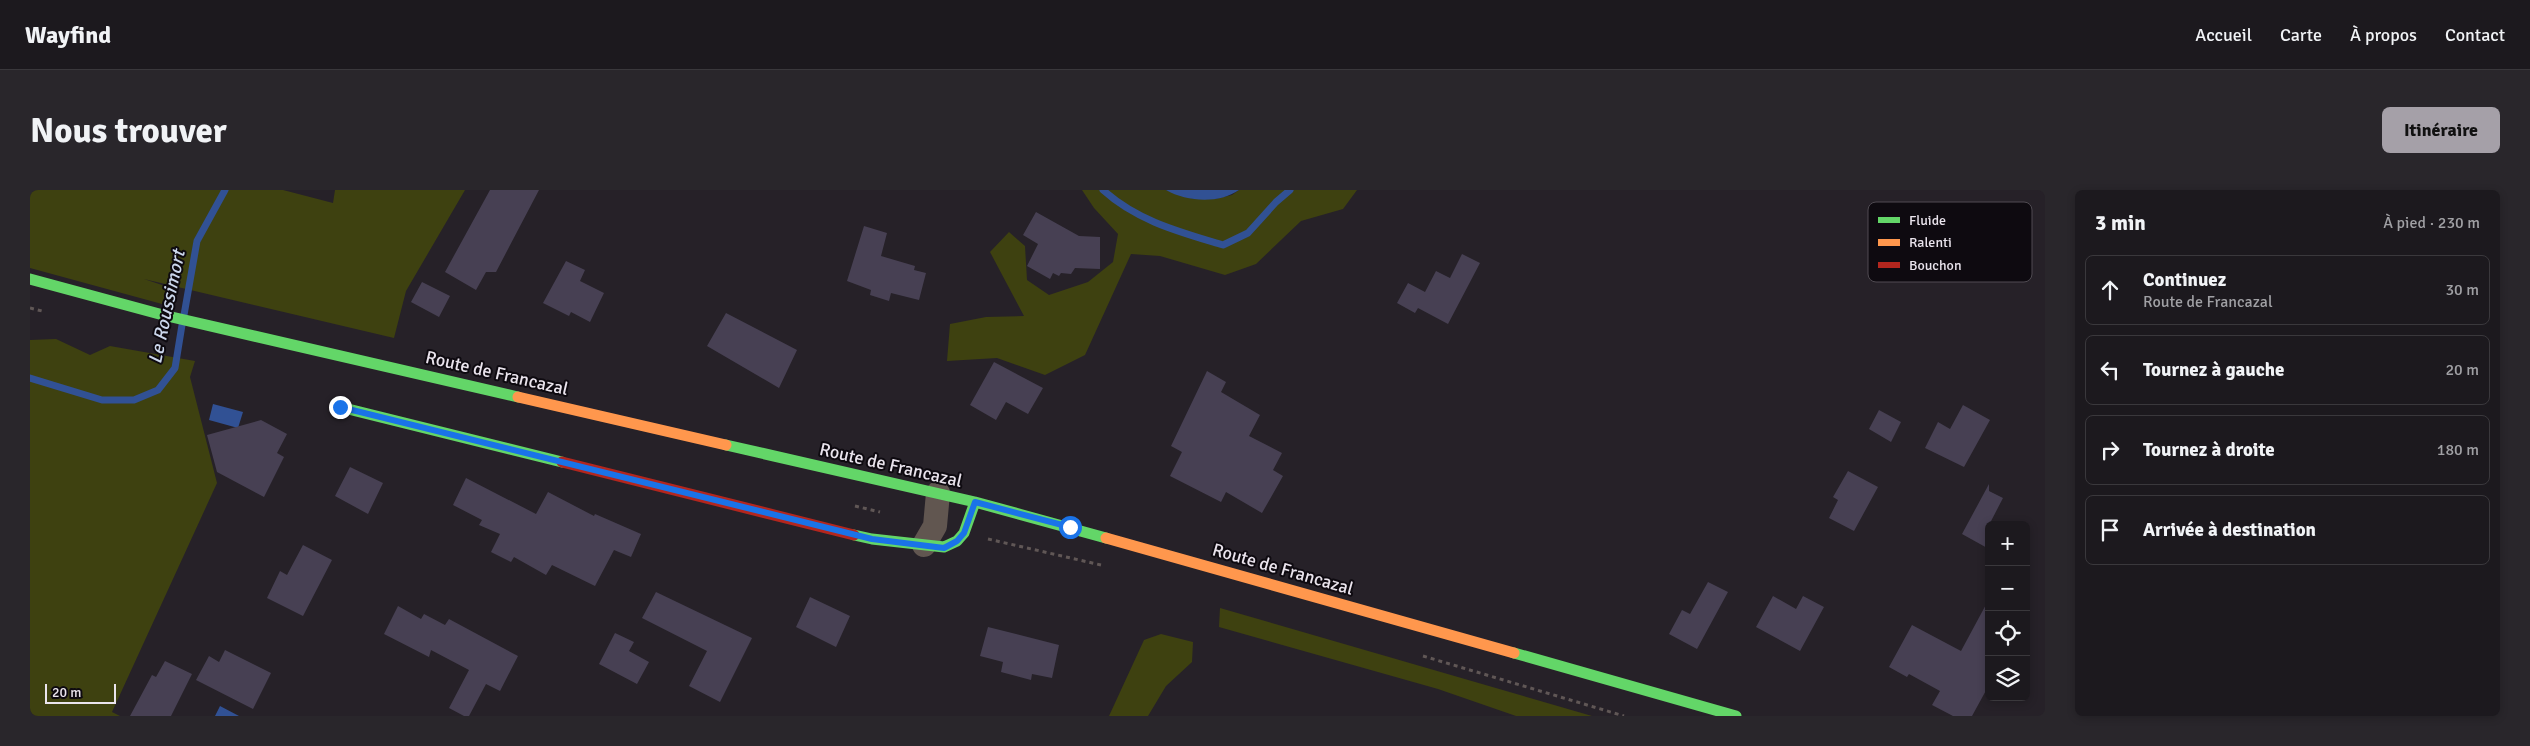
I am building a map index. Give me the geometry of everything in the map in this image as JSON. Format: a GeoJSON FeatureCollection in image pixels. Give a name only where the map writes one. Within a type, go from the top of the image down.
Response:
{"type":"FeatureCollection","features":[{"type":"Feature","properties":{"kind":"street","name":"Route de Francazal"},"geometry":{"type":"LineString","coordinates":[[30,279],[217,328],[975,502],[1192,561],[1736,716]]}},
{"type":"Feature","properties":{"kind":"street"},"geometry":{"type":"LineString","coordinates":[[340,407],[872,539],[944,548],[957,541],[964,533],[975,502]]}},
{"type":"Feature","properties":{"kind":"street"},"geometry":{"type":"LineString","coordinates":[[924,546],[936,526],[938,493]]}},
{"type":"Feature","properties":{"kind":"green space"},"geometry":{"type":"Polygon","coordinates":[[[30,190],[283,190],[333,203],[335,190],[465,190],[406,291],[394,338],[144,279],[168,287],[162,304],[30,268],[30,190]]]}},
{"type":"Feature","properties":{"kind":"green space"},"geometry":{"type":"Polygon","coordinates":[[[1082,190],[1166,190],[1194,199],[1215,199],[1232,195],[1239,190],[1357,190],[1343,209],[1301,221],[1256,264],[1225,275],[1160,256],[1131,254],[1085,355],[1045,375],[997,358],[947,361],[950,324],[986,317],[1024,316],[990,252],[1009,232],[1025,246],[1027,280],[1049,295],[1088,282],[1113,262],[1118,234],[1094,208],[1082,190]]]}},
{"type":"Feature","properties":{"kind":"green space"},"geometry":{"type":"Polygon","coordinates":[[[56,339],[90,355],[110,346],[195,361],[190,377],[217,483],[112,712],[120,716],[30,716],[30,340],[56,339]]]}},
{"type":"Feature","properties":{"kind":"green space"},"geometry":{"type":"Polygon","coordinates":[[[1220,608],[1592,716],[1516,716],[1438,689],[1219,627],[1220,608]]]}},
{"type":"Feature","properties":{"kind":"green space"},"geometry":{"type":"Polygon","coordinates":[[[1161,634],[1193,642],[1192,662],[1166,686],[1148,716],[1109,716],[1144,640],[1161,634]]]}},
{"type":"Feature","properties":{"kind":"water"},"geometry":{"type":"Polygon","coordinates":[[[1166,190],[1239,190],[1222,198],[1203,200],[1183,197],[1166,190]]]}},
{"type":"Feature","properties":{"kind":"water"},"geometry":{"type":"Polygon","coordinates":[[[213,404],[243,412],[238,428],[209,420],[213,404]]]}},
{"type":"Feature","properties":{"kind":"water"},"geometry":{"type":"Polygon","coordinates":[[[220,706],[239,716],[215,716],[220,706]]]}},
{"type":"Feature","properties":{"kind":"building"},"geometry":{"type":"Polygon","coordinates":[[[490,190],[539,190],[496,272],[486,272],[476,290],[445,272],[490,190]]]}},
{"type":"Feature","properties":{"kind":"building"},"geometry":{"type":"Polygon","coordinates":[[[1036,212],[1079,236],[1100,237],[1100,269],[1075,268],[1071,274],[1061,273],[1059,276],[1053,273],[1050,279],[1027,266],[1038,244],[1023,235],[1036,212]]]}},
{"type":"Feature","properties":{"kind":"building"},"geometry":{"type":"Polygon","coordinates":[[[864,226],[887,233],[881,256],[915,266],[914,270],[926,273],[919,300],[891,293],[889,301],[870,295],[871,290],[847,281],[864,226]]]}},
{"type":"Feature","properties":{"kind":"building"},"geometry":{"type":"Polygon","coordinates":[[[1462,254],[1480,263],[1448,324],[1418,308],[1415,313],[1397,303],[1408,283],[1425,292],[1436,271],[1450,278],[1462,254]]]}},
{"type":"Feature","properties":{"kind":"building"},"geometry":{"type":"Polygon","coordinates":[[[566,261],[585,270],[580,281],[604,293],[590,322],[571,312],[569,316],[543,303],[566,261]]]}},
{"type":"Feature","properties":{"kind":"building"},"geometry":{"type":"Polygon","coordinates":[[[422,282],[450,296],[439,317],[411,302],[422,282]]]}},
{"type":"Feature","properties":{"kind":"building"},"geometry":{"type":"Polygon","coordinates":[[[726,313],[797,350],[779,388],[707,346],[726,313]]]}},
{"type":"Feature","properties":{"kind":"building"},"geometry":{"type":"Polygon","coordinates":[[[994,362],[1043,388],[1028,414],[1006,402],[996,420],[970,405],[994,362]]]}},
{"type":"Feature","properties":{"kind":"building"},"geometry":{"type":"Polygon","coordinates":[[[1207,371],[1226,382],[1221,392],[1260,415],[1249,436],[1282,453],[1273,470],[1283,476],[1262,513],[1226,492],[1221,502],[1170,476],[1182,452],[1171,446],[1207,371]]]}},
{"type":"Feature","properties":{"kind":"building"},"geometry":{"type":"Polygon","coordinates":[[[1963,405],[1990,420],[1964,467],[1925,448],[1938,422],[1950,429],[1963,405]]]}},
{"type":"Feature","properties":{"kind":"building"},"geometry":{"type":"Polygon","coordinates":[[[1879,410],[1901,422],[1891,442],[1869,429],[1879,410]]]}},
{"type":"Feature","properties":{"kind":"building"},"geometry":{"type":"Polygon","coordinates":[[[261,420],[287,434],[277,453],[284,457],[264,497],[217,472],[207,435],[261,420]]]}},
{"type":"Feature","properties":{"kind":"building"},"geometry":{"type":"Polygon","coordinates":[[[350,467],[383,483],[368,514],[335,496],[350,467]]]}},
{"type":"Feature","properties":{"kind":"building"},"geometry":{"type":"Polygon","coordinates":[[[1848,471],[1878,487],[1854,531],[1829,518],[1838,500],[1833,497],[1848,471]]]}},
{"type":"Feature","properties":{"kind":"building"},"geometry":{"type":"Polygon","coordinates":[[[466,478],[536,514],[548,492],[594,516],[595,514],[641,534],[631,557],[614,550],[595,586],[552,565],[546,575],[514,557],[511,562],[491,552],[500,534],[479,525],[482,520],[453,505],[466,478]]]}},
{"type":"Feature","properties":{"kind":"building"},"geometry":{"type":"Polygon","coordinates":[[[1989,484],[1989,491],[2003,498],[1991,521],[1985,521],[1985,547],[1962,534],[1989,484]]]}},
{"type":"Feature","properties":{"kind":"building"},"geometry":{"type":"Polygon","coordinates":[[[303,545],[332,560],[303,616],[267,598],[280,571],[287,575],[303,545]]]}},
{"type":"Feature","properties":{"kind":"building"},"geometry":{"type":"Polygon","coordinates":[[[1708,582],[1728,592],[1697,649],[1669,634],[1682,610],[1690,614],[1708,582]]]}},
{"type":"Feature","properties":{"kind":"building"},"geometry":{"type":"Polygon","coordinates":[[[656,592],[752,638],[720,702],[689,686],[707,651],[642,618],[656,592]]]}},
{"type":"Feature","properties":{"kind":"building"},"geometry":{"type":"Polygon","coordinates":[[[1773,596],[1796,609],[1803,596],[1824,607],[1800,651],[1756,627],[1773,596]]]}},
{"type":"Feature","properties":{"kind":"building"},"geometry":{"type":"Polygon","coordinates":[[[810,597],[850,616],[836,647],[796,627],[810,597]]]}},
{"type":"Feature","properties":{"kind":"building"},"geometry":{"type":"Polygon","coordinates":[[[398,606],[421,619],[424,614],[445,625],[449,619],[518,656],[500,691],[486,684],[469,716],[464,716],[449,708],[469,670],[431,650],[429,657],[384,634],[398,606]]]}},
{"type":"Feature","properties":{"kind":"building"},"geometry":{"type":"Polygon","coordinates":[[[1985,606],[1985,692],[1972,716],[1953,716],[1932,705],[1940,691],[1909,674],[1907,677],[1889,667],[1912,625],[1961,651],[1985,606]]]}},
{"type":"Feature","properties":{"kind":"building"},"geometry":{"type":"Polygon","coordinates":[[[988,627],[1059,645],[1052,678],[1032,674],[1031,680],[1001,672],[1003,662],[980,656],[988,627]]]}},
{"type":"Feature","properties":{"kind":"building"},"geometry":{"type":"Polygon","coordinates":[[[615,633],[634,642],[629,651],[649,662],[637,684],[599,664],[615,633]]]}},
{"type":"Feature","properties":{"kind":"building"},"geometry":{"type":"Polygon","coordinates":[[[225,650],[271,673],[253,709],[196,680],[209,656],[219,662],[225,650]]]}},
{"type":"Feature","properties":{"kind":"building"},"geometry":{"type":"Polygon","coordinates":[[[165,661],[192,674],[171,716],[130,716],[152,675],[156,677],[165,661]]]}},
{"type":"Feature","properties":{"kind":"waterway","name":"Le Roussimort"},"geometry":{"type":"LineString","coordinates":[[184,315],[197,241],[225,190]]}},
{"type":"Feature","properties":{"kind":"waterway","name":"Le Roussimort"},"geometry":{"type":"LineString","coordinates":[[1103,190],[1116,201],[1145,218],[1175,230],[1223,245],[1248,233],[1276,202],[1290,190]]}},
{"type":"Feature","properties":{"kind":"waterway","name":"Le Roussimort"},"geometry":{"type":"LineString","coordinates":[[30,378],[102,400],[134,400],[158,390],[175,368],[182,325]]}},
{"type":"Feature","properties":{"kind":"traffic: fast"},"geometry":{"type":"LineString","coordinates":[[30,279],[163,315],[518,397]]}},
{"type":"Feature","properties":{"kind":"traffic: fast"},"geometry":{"type":"LineString","coordinates":[[340,407],[562,462]]}},
{"type":"Feature","properties":{"kind":"traffic: fast"},"geometry":{"type":"LineString","coordinates":[[726,445],[975,502],[1106,538]]}},
{"type":"Feature","properties":{"kind":"traffic: fast"},"geometry":{"type":"LineString","coordinates":[[854,535],[872,539],[944,547],[957,541],[964,533],[975,502]]}},
{"type":"Feature","properties":{"kind":"traffic: fast"},"geometry":{"type":"LineString","coordinates":[[1514,653],[1736,716]]}},
{"type":"Feature","properties":{"kind":"traffic: slow"},"geometry":{"type":"LineString","coordinates":[[518,397],[726,445]]}},
{"type":"Feature","properties":{"kind":"traffic: slow"},"geometry":{"type":"LineString","coordinates":[[1106,538],[1514,653]]}},
{"type":"Feature","properties":{"kind":"traffic: jam"},"geometry":{"type":"LineString","coordinates":[[562,462],[854,535]]}},
{"type":"Feature","properties":{"kind":"route"},"geometry":{"type":"LineString","coordinates":[[340,407],[872,539],[944,548],[957,541],[964,533],[975,502],[1070,527]]}}]}
